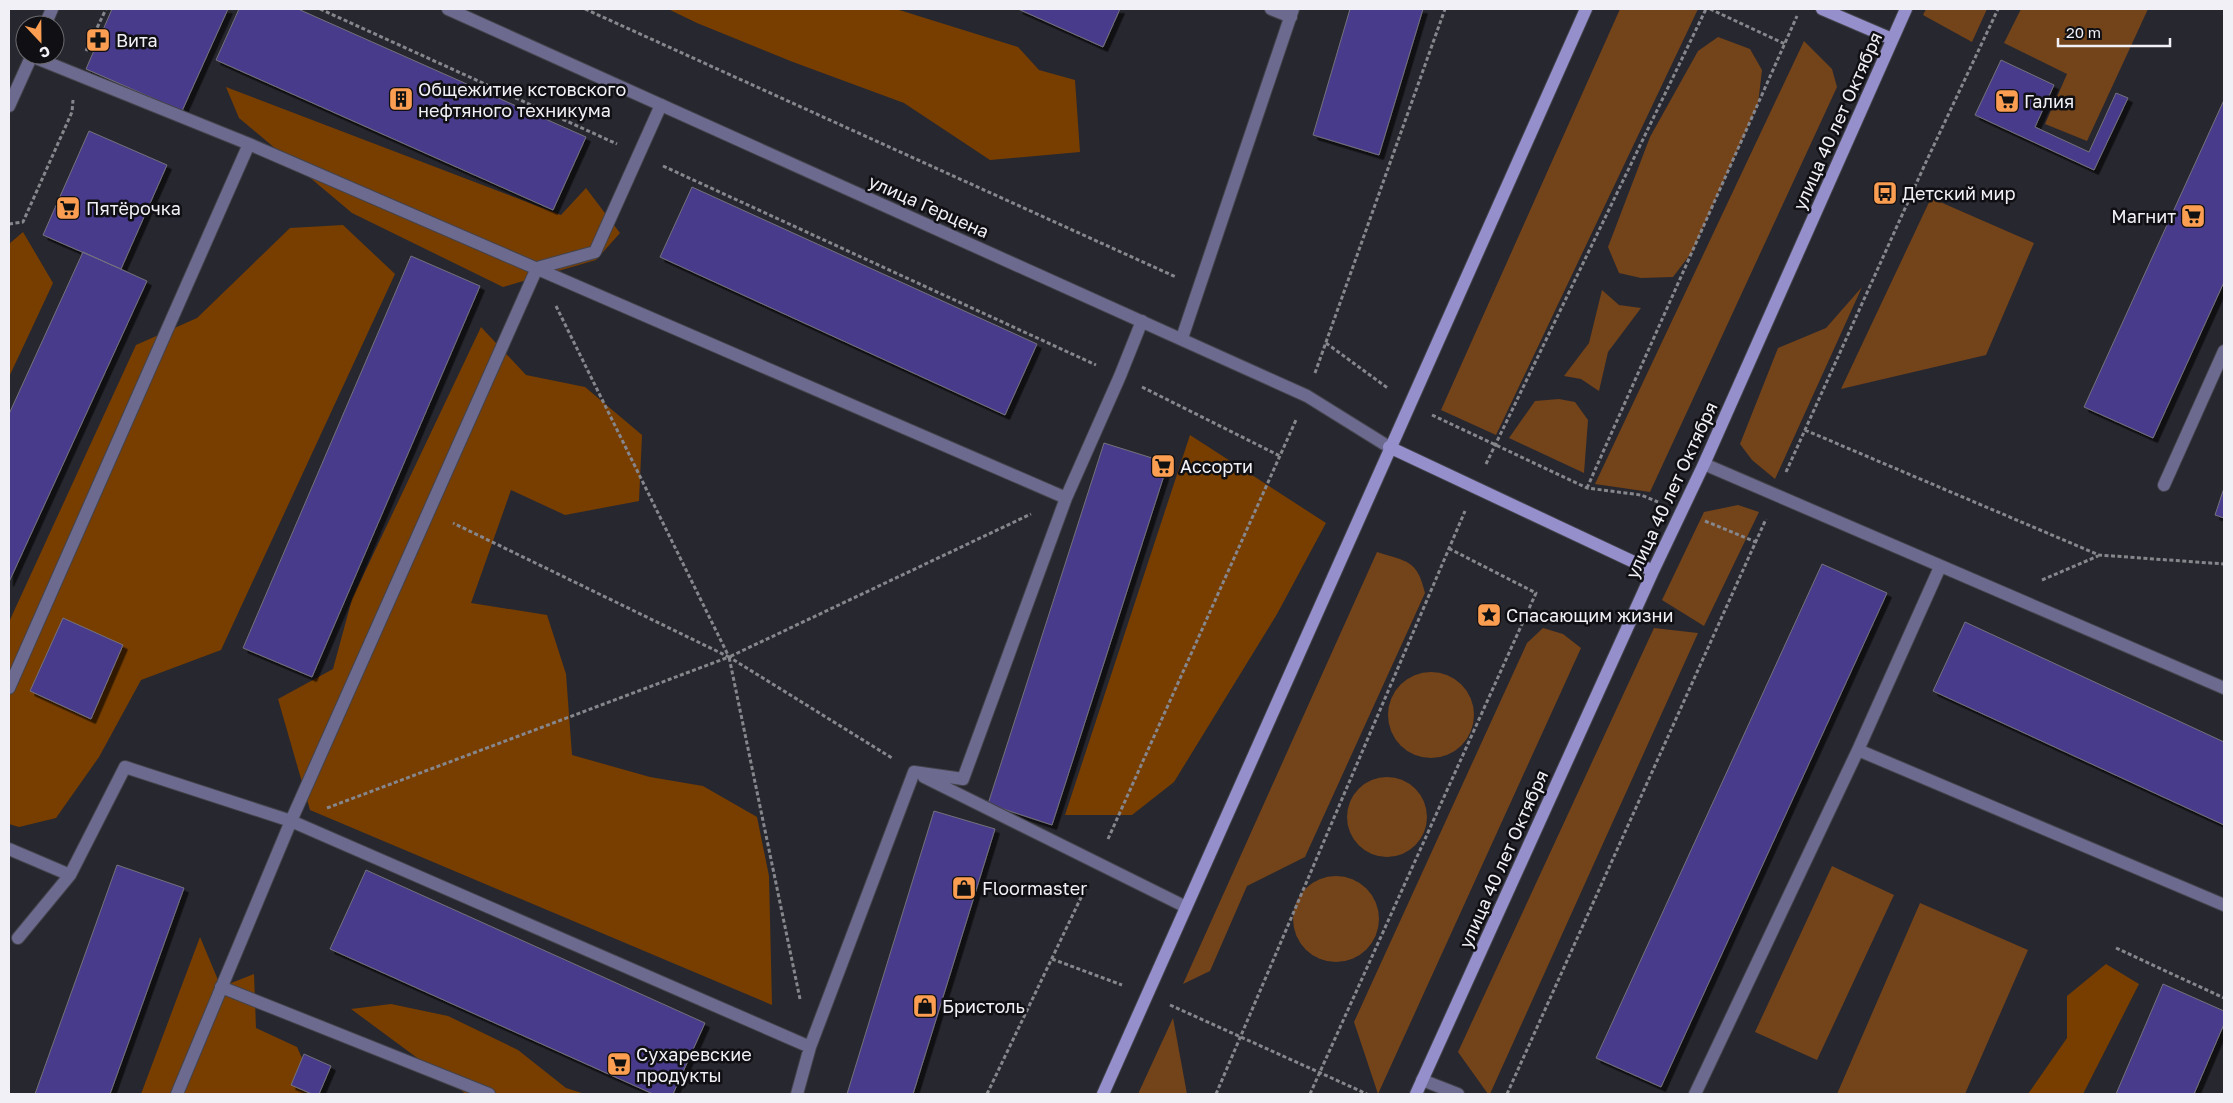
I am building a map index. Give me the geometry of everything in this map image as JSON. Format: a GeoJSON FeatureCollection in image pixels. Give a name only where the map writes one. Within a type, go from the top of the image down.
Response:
{"type":"FeatureCollection","features":[{"type":"Feature","properties":{"kind":"street","name":"улица Герцена"},"geometry":{"type":"LineString","coordinates":[[448,9],[1182,338],[1307,396],[1389,447]]}},
{"type":"Feature","properties":{"kind":"street"},"geometry":{"type":"LineString","coordinates":[[1182,338],[1292,13],[1271,9]]}},
{"type":"Feature","properties":{"kind":"street"},"geometry":{"type":"LineString","coordinates":[[1103,1094],[1389,447],[1586,9]]}},
{"type":"Feature","properties":{"kind":"street"},"geometry":{"type":"LineString","coordinates":[[1822,9],[1892,39]]}},
{"type":"Feature","properties":{"kind":"street","name":"улица 40 лет Октября"},"geometry":{"type":"LineString","coordinates":[[1416,1094],[1653,571],[1704,464],[1906,9]]}},
{"type":"Feature","properties":{"kind":"street"},"geometry":{"type":"LineString","coordinates":[[9,106],[28,65]]}},
{"type":"Feature","properties":{"kind":"street"},"geometry":{"type":"LineString","coordinates":[[54,65],[249,144],[1066,498]]}},
{"type":"Feature","properties":{"kind":"street"},"geometry":{"type":"LineString","coordinates":[[536,268],[595,252],[661,106]]}},
{"type":"Feature","properties":{"kind":"street"},"geometry":{"type":"LineString","coordinates":[[9,688],[249,144]]}},
{"type":"Feature","properties":{"kind":"street"},"geometry":{"type":"LineString","coordinates":[[177,1094],[291,821],[536,268]]}},
{"type":"Feature","properties":{"kind":"street"},"geometry":{"type":"LineString","coordinates":[[914,772],[963,779],[1066,498],[1142,321]]}},
{"type":"Feature","properties":{"kind":"street"},"geometry":{"type":"LineString","coordinates":[[2164,486],[2224,351]]}},
{"type":"Feature","properties":{"kind":"street"},"geometry":{"type":"LineString","coordinates":[[1389,447],[1653,571]]}},
{"type":"Feature","properties":{"kind":"street"},"geometry":{"type":"LineString","coordinates":[[1704,464],[2224,688]]}},
{"type":"Feature","properties":{"kind":"street"},"geometry":{"type":"LineString","coordinates":[[1695,1094],[1858,750],[1940,567]]}},
{"type":"Feature","properties":{"kind":"street"},"geometry":{"type":"LineString","coordinates":[[1858,750],[2224,905]]}},
{"type":"Feature","properties":{"kind":"street"},"geometry":{"type":"LineString","coordinates":[[18,938],[70,875],[125,767],[291,821],[810,1047]]}},
{"type":"Feature","properties":{"kind":"street"},"geometry":{"type":"LineString","coordinates":[[914,772],[1186,908]]}},
{"type":"Feature","properties":{"kind":"street"},"geometry":{"type":"LineString","coordinates":[[797,1094],[810,1047],[914,772]]}},
{"type":"Feature","properties":{"kind":"street"},"geometry":{"type":"LineString","coordinates":[[9,848],[70,875]]}},
{"type":"Feature","properties":{"kind":"street"},"geometry":{"type":"LineString","coordinates":[[222,987],[489,1094]]}},
{"type":"Feature","properties":{"kind":"street"},"geometry":{"type":"LineString","coordinates":[[1422,1080],[1458,1094]]}},
{"type":"Feature","properties":{"kind":"path"},"geometry":{"type":"LineString","coordinates":[[9,224],[24,222],[72,112],[75,74],[106,9]]}},
{"type":"Feature","properties":{"kind":"path"},"geometry":{"type":"LineString","coordinates":[[320,9],[1120,376],[1280,456]]}},
{"type":"Feature","properties":{"kind":"path"},"geometry":{"type":"LineString","coordinates":[[586,9],[1200,288]]}},
{"type":"Feature","properties":{"kind":"path"},"geometry":{"type":"LineString","coordinates":[[987,1094],[1097,864],[1307,396],[1445,9]]}},
{"type":"Feature","properties":{"kind":"path"},"geometry":{"type":"LineString","coordinates":[[1216,1094],[1242,1038],[1448,548],[1495,445],[1706,9]]}},
{"type":"Feature","properties":{"kind":"path"},"geometry":{"type":"LineString","coordinates":[[1710,9],[1784,44]]}},
{"type":"Feature","properties":{"kind":"path"},"geometry":{"type":"LineString","coordinates":[[1587,488],[1800,9]]}},
{"type":"Feature","properties":{"kind":"path"},"geometry":{"type":"LineString","coordinates":[[1507,1094],[1926,162],[1998,9]]}},
{"type":"Feature","properties":{"kind":"path"},"geometry":{"type":"LineString","coordinates":[[536,268],[729,657],[810,1047]]}},
{"type":"Feature","properties":{"kind":"path"},"geometry":{"type":"LineString","coordinates":[[1326,343],[1409,404],[1587,488],[1641,495]]}},
{"type":"Feature","properties":{"kind":"path"},"geometry":{"type":"LineString","coordinates":[[1806,430],[2099,555],[2224,564]]}},
{"type":"Feature","properties":{"kind":"path"},"geometry":{"type":"LineString","coordinates":[[291,821],[729,657],[1066,498]]}},
{"type":"Feature","properties":{"kind":"path"},"geometry":{"type":"LineString","coordinates":[[428,511],[729,657],[914,772]]}},
{"type":"Feature","properties":{"kind":"path"},"geometry":{"type":"LineString","coordinates":[[1310,1094],[1536,593],[1448,548]]}},
{"type":"Feature","properties":{"kind":"path"},"geometry":{"type":"LineString","coordinates":[[2007,596],[2099,555]]}},
{"type":"Feature","properties":{"kind":"path"},"geometry":{"type":"LineString","coordinates":[[2116,948],[2224,998]]}},
{"type":"Feature","properties":{"kind":"path"},"geometry":{"type":"LineString","coordinates":[[1052,959],[1147,995],[1367,1094]]}},
{"type":"Feature","properties":{"kind":"shaded area"},"geometry":{"type":"Polygon","coordinates":[[[668,9],[896,9],[1018,47],[1039,70],[1075,80],[1080,152],[990,160],[904,103],[793,62],[697,23],[668,9]]]}},
{"type":"Feature","properties":{"kind":"shaded area"},"geometry":{"type":"Polygon","coordinates":[[[1620,9],[1698,9],[1496,435],[1441,410],[1620,9]]]}},
{"type":"Feature","properties":{"kind":"shaded area"},"geometry":{"type":"Polygon","coordinates":[[[1926,9],[1987,9],[1972,42],[1923,15],[1926,9]]]}},
{"type":"Feature","properties":{"kind":"shaded area"},"geometry":{"type":"Polygon","coordinates":[[[2021,9],[2148,9],[2087,141],[2045,124],[2067,74],[2004,43],[2021,9]]]}},
{"type":"Feature","properties":{"kind":"shaded area"},"geometry":{"type":"Polygon","coordinates":[[[1718,37],[1750,49],[1762,70],[1758,104],[1692,252],[1673,277],[1641,278],[1619,273],[1608,247],[1650,137],[1698,51],[1718,37]]]}},
{"type":"Feature","properties":{"kind":"shaded area"},"geometry":{"type":"Polygon","coordinates":[[[1804,41],[1832,69],[1837,87],[1650,492],[1595,484],[1804,41]]]}},
{"type":"Feature","properties":{"kind":"shaded area"},"geometry":{"type":"Polygon","coordinates":[[[226,87],[561,215],[586,188],[620,233],[596,260],[503,287],[352,213],[239,118],[226,87]]]}},
{"type":"Feature","properties":{"kind":"shaded area"},"geometry":{"type":"Polygon","coordinates":[[[1931,198],[2034,243],[1986,355],[1841,389],[1931,198]]]}},
{"type":"Feature","properties":{"kind":"shaded area"},"geometry":{"type":"Polygon","coordinates":[[[343,225],[395,274],[221,650],[141,680],[99,757],[56,818],[19,827],[9,824],[9,622],[136,345],[197,318],[290,228],[343,225]]]}},
{"type":"Feature","properties":{"kind":"shaded area"},"geometry":{"type":"Polygon","coordinates":[[[23,232],[53,283],[9,377],[9,244],[23,232]]]}},
{"type":"Feature","properties":{"kind":"shaded area"},"geometry":{"type":"Polygon","coordinates":[[[1862,287],[1775,479],[1752,460],[1740,444],[1778,348],[1826,328],[1862,287]]]}},
{"type":"Feature","properties":{"kind":"shaded area"},"geometry":{"type":"Polygon","coordinates":[[[1602,290],[1619,305],[1641,308],[1608,352],[1599,391],[1581,379],[1564,376],[1589,343],[1602,290]]]}},
{"type":"Feature","properties":{"kind":"shaded area"},"geometry":{"type":"Polygon","coordinates":[[[481,327],[526,375],[585,387],[642,435],[639,501],[565,515],[511,490],[471,603],[547,615],[566,674],[572,755],[650,777],[703,786],[757,817],[769,876],[772,1005],[310,810],[278,699],[333,669],[352,599],[481,327]]]}},
{"type":"Feature","properties":{"kind":"shaded area"},"geometry":{"type":"Polygon","coordinates":[[[1559,399],[1575,402],[1588,420],[1584,473],[1509,438],[1535,401],[1559,399]]]}},
{"type":"Feature","properties":{"kind":"shaded area"},"geometry":{"type":"Polygon","coordinates":[[[1190,435],[1326,523],[1277,614],[1174,782],[1132,815],[1065,815],[1190,435]]]}},
{"type":"Feature","properties":{"kind":"shaded area"},"geometry":{"type":"Polygon","coordinates":[[[1738,505],[1759,512],[1704,626],[1662,600],[1704,512],[1738,505]]]}},
{"type":"Feature","properties":{"kind":"shaded area"},"geometry":{"type":"Polygon","coordinates":[[[1377,552],[1403,560],[1414,568],[1422,582],[1425,593],[1305,857],[1247,886],[1210,971],[1183,984],[1377,552]]]}},
{"type":"Feature","properties":{"kind":"shaded area"},"geometry":{"type":"Polygon","coordinates":[[[1543,628],[1563,634],[1581,648],[1378,1094],[1354,1022],[1527,643],[1543,628]]]}},
{"type":"Feature","properties":{"kind":"shaded area"},"geometry":{"type":"Polygon","coordinates":[[[1654,628],[1698,633],[1490,1094],[1488,1094],[1458,1052],[1654,628]]]}},
{"type":"Feature","properties":{"kind":"shaded area"},"geometry":{"type":"Polygon","coordinates":[[[1431,672],[1447,676],[1461,685],[1470,699],[1474,715],[1470,731],[1461,745],[1447,754],[1431,758],[1415,754],[1401,745],[1392,731],[1388,715],[1392,699],[1401,685],[1415,676],[1431,672]]]}},
{"type":"Feature","properties":{"kind":"shaded area"},"geometry":{"type":"Polygon","coordinates":[[[1387,777],[1402,780],[1415,789],[1424,802],[1427,817],[1424,832],[1415,845],[1402,854],[1387,857],[1372,854],[1359,845],[1350,832],[1347,817],[1350,802],[1359,789],[1372,780],[1387,777]]]}},
{"type":"Feature","properties":{"kind":"shaded area"},"geometry":{"type":"Polygon","coordinates":[[[1832,866],[1894,895],[1817,1060],[1755,1032],[1832,866]]]}},
{"type":"Feature","properties":{"kind":"shaded area"},"geometry":{"type":"Polygon","coordinates":[[[1328,876],[1344,876],[1353,879],[1367,888],[1376,902],[1379,919],[1376,936],[1367,950],[1353,959],[1344,962],[1328,962],[1312,955],[1300,943],[1293,927],[1293,911],[1300,895],[1312,883],[1328,876]]]}},
{"type":"Feature","properties":{"kind":"shaded area"},"geometry":{"type":"Polygon","coordinates":[[[1920,903],[2028,950],[1965,1094],[1837,1094],[1920,903]]]}},
{"type":"Feature","properties":{"kind":"shaded area"},"geometry":{"type":"Polygon","coordinates":[[[200,937],[221,987],[254,974],[256,1028],[297,1047],[318,1094],[141,1094],[200,937]]]}},
{"type":"Feature","properties":{"kind":"shaded area"},"geometry":{"type":"Polygon","coordinates":[[[2106,964],[2139,984],[2083,1094],[2028,1094],[2067,1038],[2067,996],[2106,964]]]}},
{"type":"Feature","properties":{"kind":"shaded area"},"geometry":{"type":"Polygon","coordinates":[[[391,1004],[448,1016],[518,1050],[566,1088],[585,1094],[466,1094],[351,1009],[391,1004]]]}},
{"type":"Feature","properties":{"kind":"shaded area"},"geometry":{"type":"Polygon","coordinates":[[[1173,1018],[1187,1094],[1138,1094],[1173,1018]]]}},
{"type":"Feature","properties":{"kind":"building"},"geometry":{"type":"Polygon","coordinates":[[[112,9],[228,9],[182,111],[86,69],[112,9]]]}},
{"type":"Feature","properties":{"kind":"building","name":"Общежитие кстовского нефтяного техникума"},"geometry":{"type":"Polygon","coordinates":[[[239,9],[298,9],[586,137],[553,210],[216,60],[239,9]]]}},
{"type":"Feature","properties":{"kind":"building"},"geometry":{"type":"Polygon","coordinates":[[[1018,9],[1120,9],[1103,47],[1018,9]]]}},
{"type":"Feature","properties":{"kind":"building"},"geometry":{"type":"Polygon","coordinates":[[[1350,9],[1423,9],[1379,155],[1313,135],[1350,9]]]}},
{"type":"Feature","properties":{"kind":"building"},"geometry":{"type":"Polygon","coordinates":[[[2001,60],[2054,85],[2035,127],[2089,152],[2116,93],[2128,98],[2094,170],[1975,115],[2001,60]]]}},
{"type":"Feature","properties":{"kind":"building"},"geometry":{"type":"Polygon","coordinates":[[[2224,100],[2224,282],[2153,438],[2084,407],[2224,100]]]}},
{"type":"Feature","properties":{"kind":"building"},"geometry":{"type":"Polygon","coordinates":[[[89,131],[167,165],[121,269],[43,235],[89,131]]]}},
{"type":"Feature","properties":{"kind":"building"},"geometry":{"type":"Polygon","coordinates":[[[692,187],[1037,344],[1005,415],[660,257],[692,187]]]}},
{"type":"Feature","properties":{"kind":"building"},"geometry":{"type":"Polygon","coordinates":[[[83,252],[147,281],[9,582],[9,414],[83,252]]]}},
{"type":"Feature","properties":{"kind":"building"},"geometry":{"type":"Polygon","coordinates":[[[411,256],[480,286],[312,677],[243,648],[411,256]]]}},
{"type":"Feature","properties":{"kind":"building"},"geometry":{"type":"Polygon","coordinates":[[[1104,443],[1168,463],[1052,825],[988,804],[1104,443]]]}},
{"type":"Feature","properties":{"kind":"building"},"geometry":{"type":"Polygon","coordinates":[[[2224,488],[2224,518],[2215,515],[2224,488]]]}},
{"type":"Feature","properties":{"kind":"building"},"geometry":{"type":"Polygon","coordinates":[[[1822,564],[1887,593],[1661,1087],[1596,1058],[1822,564]]]}},
{"type":"Feature","properties":{"kind":"building"},"geometry":{"type":"Polygon","coordinates":[[[63,618],[123,645],[91,719],[30,691],[63,618]]]}},
{"type":"Feature","properties":{"kind":"building"},"geometry":{"type":"Polygon","coordinates":[[[1965,622],[2224,742],[2224,825],[1933,691],[1965,622]]]}},
{"type":"Feature","properties":{"kind":"building"},"geometry":{"type":"Polygon","coordinates":[[[934,811],[995,829],[913,1094],[847,1094],[934,811]]]}},
{"type":"Feature","properties":{"kind":"building"},"geometry":{"type":"Polygon","coordinates":[[[117,865],[184,888],[110,1094],[35,1094],[117,865]]]}},
{"type":"Feature","properties":{"kind":"building"},"geometry":{"type":"Polygon","coordinates":[[[366,870],[705,1023],[673,1094],[653,1094],[330,949],[366,870]]]}},
{"type":"Feature","properties":{"kind":"building"},"geometry":{"type":"Polygon","coordinates":[[[2163,984],[2224,1011],[2224,1024],[2194,1094],[2116,1094],[2163,984]]]}},
{"type":"Feature","properties":{"kind":"building"},"geometry":{"type":"Polygon","coordinates":[[[304,1054],[331,1066],[319,1094],[312,1094],[291,1085],[304,1054]]]}},
{"type":"Feature","properties":{"kind":"place","name":"Вита"},"geometry":{"type":"Point","coordinates":[98,40]}},
{"type":"Feature","properties":{"kind":"place","name":"Общежитие кстовского нефтяного техникума"},"geometry":{"type":"Point","coordinates":[401,99]}},
{"type":"Feature","properties":{"kind":"place","name":"Галия"},"geometry":{"type":"Point","coordinates":[2007,101]}},
{"type":"Feature","properties":{"kind":"place","name":"Детский мир"},"geometry":{"type":"Point","coordinates":[1885,193]}},
{"type":"Feature","properties":{"kind":"place","name":"Пятёрочка"},"geometry":{"type":"Point","coordinates":[68,208]}},
{"type":"Feature","properties":{"kind":"place","name":"Магнит"},"geometry":{"type":"Point","coordinates":[2193,216]}},
{"type":"Feature","properties":{"kind":"place","name":"Ассорти"},"geometry":{"type":"Point","coordinates":[1163,466]}},
{"type":"Feature","properties":{"kind":"place","name":"Спасающим жизни"},"geometry":{"type":"Point","coordinates":[1489,615]}},
{"type":"Feature","properties":{"kind":"place","name":"Floormaster"},"geometry":{"type":"Point","coordinates":[964,888]}},
{"type":"Feature","properties":{"kind":"place","name":"Бристоль"},"geometry":{"type":"Point","coordinates":[925,1006]}},
{"type":"Feature","properties":{"kind":"place","name":"Сухаревские продукты"},"geometry":{"type":"Point","coordinates":[619,1064]}}]}
